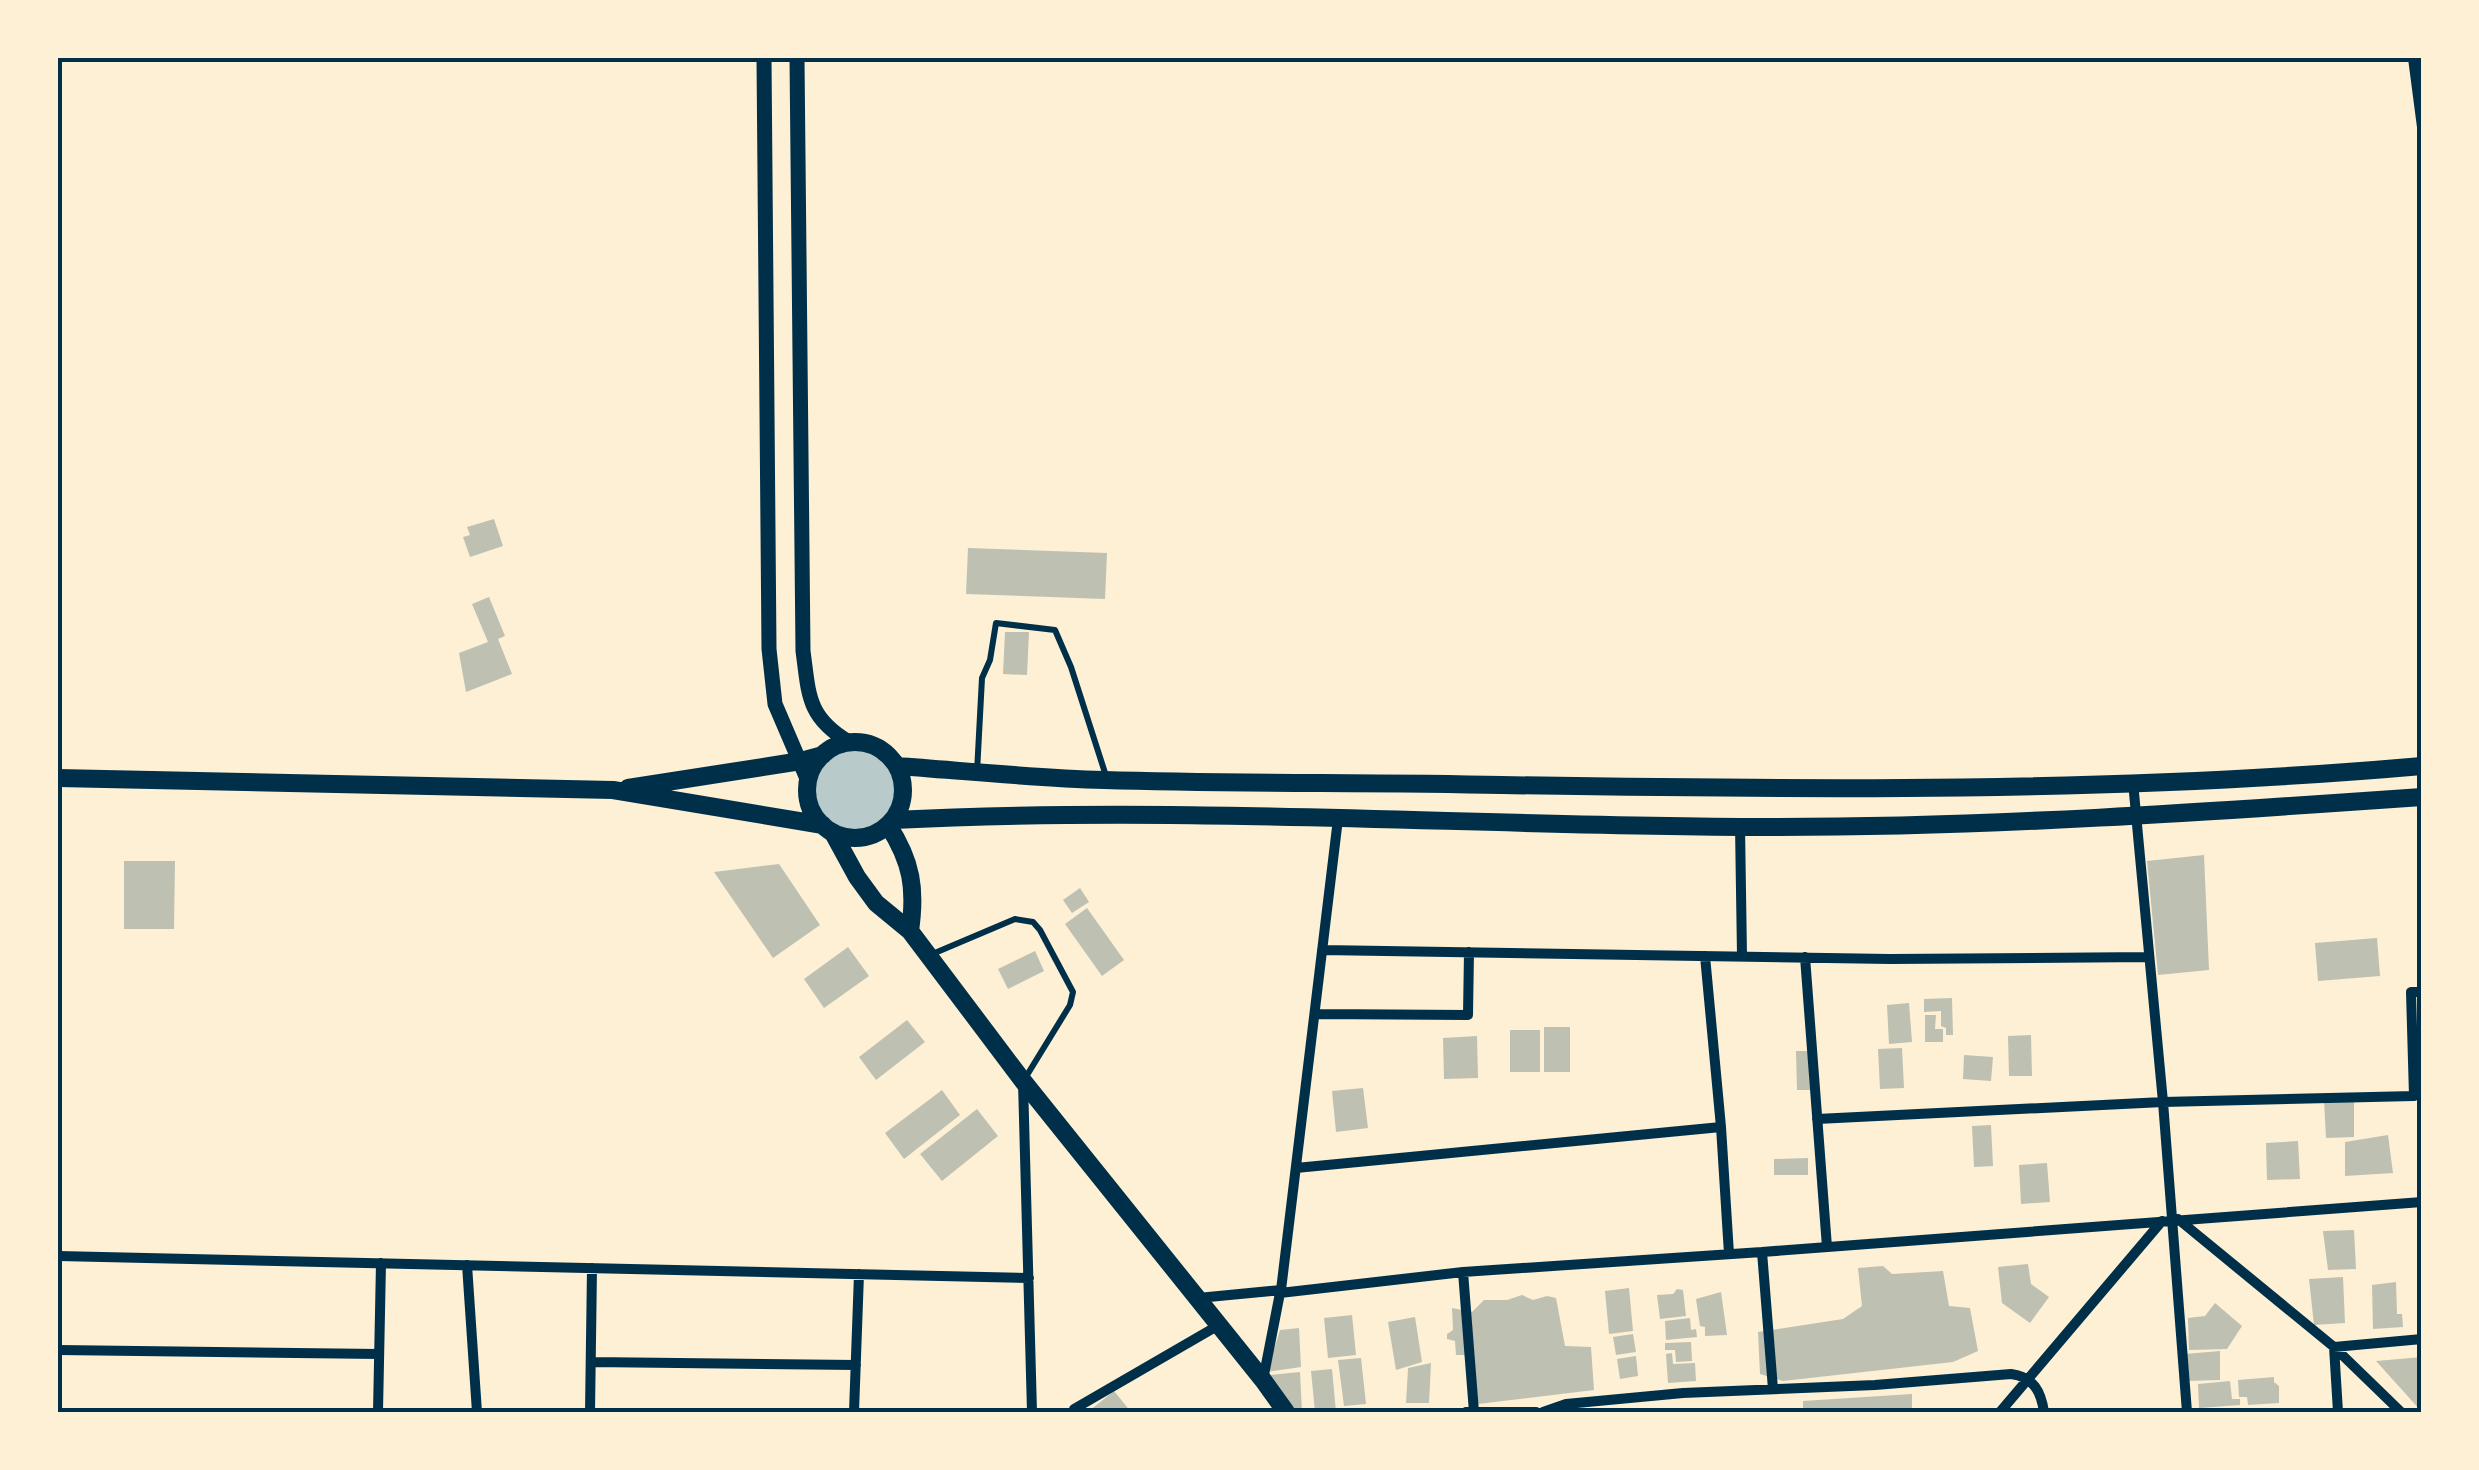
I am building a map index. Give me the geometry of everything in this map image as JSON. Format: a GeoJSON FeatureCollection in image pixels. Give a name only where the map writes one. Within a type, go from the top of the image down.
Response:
{"type":"FeatureCollection","features":[{"type":"Feature","properties":{"kind":"main road"},"geometry":{"type":"LineString","coordinates":[[58,778],[613,790],[828,829],[847,838],[862,838],[876,834],[891,822],[903,794],[897,766],[877,747],[849,742],[823,755],[808,781],[812,810],[828,829],[876,903],[910,932],[1286,1412]]}},
{"type":"Feature","properties":{"kind":"main road"},"geometry":{"type":"LineString","coordinates":[[613,790],[823,755]]}},
{"type":"Feature","properties":{"kind":"main road"},"geometry":{"type":"LineString","coordinates":[[897,766],[1107,780],[1698,788],[1948,788],[2422,766]]}},
{"type":"Feature","properties":{"kind":"main road"},"geometry":{"type":"LineString","coordinates":[[891,822],[1021,815],[1740,826],[2019,822],[2422,797]]}},
{"type":"Feature","properties":{"kind":"main road"},"geometry":{"type":"LineString","coordinates":[[891,822],[908,860],[913,895],[910,932]]}},
{"type":"Feature","properties":{"kind":"street"},"geometry":{"type":"LineString","coordinates":[[764,58],[769,648],[775,704],[808,781]]}},
{"type":"Feature","properties":{"kind":"street"},"geometry":{"type":"LineString","coordinates":[[797,58],[803,651],[809,694],[818,717],[831,732],[849,742]]}},
{"type":"Feature","properties":{"kind":"street"},"geometry":{"type":"LineString","coordinates":[[2413,58],[2422,128]]}},
{"type":"Feature","properties":{"kind":"street"},"geometry":{"type":"LineString","coordinates":[[2133,782],[2163,1102],[2186,1412]]}},
{"type":"Feature","properties":{"kind":"street"},"geometry":{"type":"LineString","coordinates":[[1263,1380],[1280,1291],[1338,818]]}},
{"type":"Feature","properties":{"kind":"street"},"geometry":{"type":"LineString","coordinates":[[1740,826],[1742,956]]}},
{"type":"Feature","properties":{"kind":"street"},"geometry":{"type":"LineString","coordinates":[[1322,950],[1805,957],[2150,956]]}},
{"type":"Feature","properties":{"kind":"street"},"geometry":{"type":"LineString","coordinates":[[1314,1014],[1468,1015],[1469,952]]}},
{"type":"Feature","properties":{"kind":"street"},"geometry":{"type":"LineString","coordinates":[[1705,956],[1729,1254]]}},
{"type":"Feature","properties":{"kind":"street"},"geometry":{"type":"LineString","coordinates":[[1805,957],[1827,1246]]}},
{"type":"Feature","properties":{"kind":"street"},"geometry":{"type":"LineString","coordinates":[[1817,1118],[2163,1102],[2414,1096],[2411,992],[2422,992]]}},
{"type":"Feature","properties":{"kind":"street"},"geometry":{"type":"LineString","coordinates":[[1024,1081],[1032,1412]]}},
{"type":"Feature","properties":{"kind":"street"},"geometry":{"type":"LineString","coordinates":[[1296,1168],[1720,1128]]}},
{"type":"Feature","properties":{"kind":"street"},"geometry":{"type":"LineString","coordinates":[[1198,1298],[1463,1272],[2422,1202]]}},
{"type":"Feature","properties":{"kind":"street"},"geometry":{"type":"LineString","coordinates":[[2170,1220],[2334,1347],[2401,1412]]}},
{"type":"Feature","properties":{"kind":"street"},"geometry":{"type":"LineString","coordinates":[[2000,1412],[2170,1220]]}},
{"type":"Feature","properties":{"kind":"street"},"geometry":{"type":"LineString","coordinates":[[1762,1252],[1773,1389]]}},
{"type":"Feature","properties":{"kind":"street"},"geometry":{"type":"LineString","coordinates":[[58,1256],[1028,1278]]}},
{"type":"Feature","properties":{"kind":"street"},"geometry":{"type":"LineString","coordinates":[[378,1412],[381,1263]]}},
{"type":"Feature","properties":{"kind":"street"},"geometry":{"type":"LineString","coordinates":[[467,1265],[478,1412]]}},
{"type":"Feature","properties":{"kind":"street"},"geometry":{"type":"LineString","coordinates":[[590,1412],[592,1268]]}},
{"type":"Feature","properties":{"kind":"street"},"geometry":{"type":"LineString","coordinates":[[1463,1272],[1474,1412]]}},
{"type":"Feature","properties":{"kind":"street"},"geometry":{"type":"LineString","coordinates":[[854,1412],[859,1274]]}},
{"type":"Feature","properties":{"kind":"street"},"geometry":{"type":"LineString","coordinates":[[1072,1411],[1219,1325]]}},
{"type":"Feature","properties":{"kind":"street"},"geometry":{"type":"LineString","coordinates":[[2334,1347],[2422,1339]]}},
{"type":"Feature","properties":{"kind":"street"},"geometry":{"type":"LineString","coordinates":[[2334,1347],[2338,1412]]}},
{"type":"Feature","properties":{"kind":"street"},"geometry":{"type":"LineString","coordinates":[[58,1350],[379,1354]]}},
{"type":"Feature","properties":{"kind":"street"},"geometry":{"type":"LineString","coordinates":[[591,1362],[856,1366]]}},
{"type":"Feature","properties":{"kind":"street"},"geometry":{"type":"LineString","coordinates":[[1466,1412],[1540,1412],[1566,1404],[1631,1398],[1996,1375],[2029,1379],[2042,1397],[2044,1412]]}},
{"type":"Feature","properties":{"kind":"street"},"geometry":{"type":"LineString","coordinates":[[1631,1398],[1632,1412]]}},
{"type":"Feature","properties":{"kind":"lane"},"geometry":{"type":"LineString","coordinates":[[977,772],[982,678],[990,660],[996,624],[1054,630],[1071,667],[1107,780]]}},
{"type":"Feature","properties":{"kind":"lane"},"geometry":{"type":"LineString","coordinates":[[928,955],[1014,919],[1033,922],[1040,930],[1073,992],[1070,1005],[1024,1081]]}},
{"type":"Feature","properties":{"kind":"shaded area"},"geometry":{"type":"Polygon","coordinates":[[[854,748],[870,751],[883,760],[892,773],[892,805],[883,818],[870,827],[854,830],[838,827],[825,818],[816,805],[813,789],[816,773],[825,760],[838,751],[854,748]]]}},
{"type":"Feature","properties":{"kind":"building"},"geometry":{"type":"Polygon","coordinates":[[[494,519],[503,546],[470,557],[463,537],[470,535],[467,527],[494,519]]]}},
{"type":"Feature","properties":{"kind":"building"},"geometry":{"type":"Polygon","coordinates":[[[968,548],[1107,553],[1105,599],[966,594],[968,548]]]}},
{"type":"Feature","properties":{"kind":"building"},"geometry":{"type":"Polygon","coordinates":[[[489,597],[505,636],[498,639],[512,674],[466,692],[459,653],[488,642],[472,604],[489,597]]]}},
{"type":"Feature","properties":{"kind":"building"},"geometry":{"type":"Polygon","coordinates":[[[1005,632],[1029,632],[1027,675],[1003,674],[1005,632]]]}},
{"type":"Feature","properties":{"kind":"building"},"geometry":{"type":"Polygon","coordinates":[[[2204,855],[2209,970],[2158,975],[2147,861],[2204,855]]]}},
{"type":"Feature","properties":{"kind":"building"},"geometry":{"type":"Polygon","coordinates":[[[124,861],[175,861],[174,929],[124,929],[124,861]]]}},
{"type":"Feature","properties":{"kind":"building"},"geometry":{"type":"Polygon","coordinates":[[[779,864],[820,925],[773,958],[714,872],[779,864]]]}},
{"type":"Feature","properties":{"kind":"building"},"geometry":{"type":"Polygon","coordinates":[[[1080,888],[1089,902],[1072,913],[1063,900],[1080,888]]]}},
{"type":"Feature","properties":{"kind":"building"},"geometry":{"type":"Polygon","coordinates":[[[1087,908],[1124,960],[1102,976],[1065,924],[1087,908]]]}},
{"type":"Feature","properties":{"kind":"building"},"geometry":{"type":"Polygon","coordinates":[[[2377,938],[2380,976],[2318,981],[2315,943],[2377,938]]]}},
{"type":"Feature","properties":{"kind":"building"},"geometry":{"type":"Polygon","coordinates":[[[848,947],[869,976],[824,1008],[804,979],[848,947]]]}},
{"type":"Feature","properties":{"kind":"building"},"geometry":{"type":"Polygon","coordinates":[[[1035,951],[1044,971],[1008,989],[998,969],[1035,951]]]}},
{"type":"Feature","properties":{"kind":"building"},"geometry":{"type":"Polygon","coordinates":[[[1952,998],[1953,1035],[1946,1035],[1946,1028],[1941,1026],[1941,1011],[1924,1012],[1924,999],[1952,998]]]}},
{"type":"Feature","properties":{"kind":"building"},"geometry":{"type":"Polygon","coordinates":[[[1909,1003],[1912,1042],[1889,1044],[1887,1005],[1909,1003]]]}},
{"type":"Feature","properties":{"kind":"building"},"geometry":{"type":"Polygon","coordinates":[[[1925,1015],[1936,1015],[1935,1029],[1943,1029],[1943,1042],[1925,1042],[1925,1015]]]}},
{"type":"Feature","properties":{"kind":"building"},"geometry":{"type":"Polygon","coordinates":[[[907,1020],[925,1042],[876,1080],[859,1057],[907,1020]]]}},
{"type":"Feature","properties":{"kind":"building"},"geometry":{"type":"Polygon","coordinates":[[[1544,1027],[1570,1027],[1570,1072],[1544,1072],[1544,1027]]]}},
{"type":"Feature","properties":{"kind":"building"},"geometry":{"type":"Polygon","coordinates":[[[1510,1030],[1540,1030],[1540,1072],[1510,1072],[1510,1030]]]}},
{"type":"Feature","properties":{"kind":"building"},"geometry":{"type":"Polygon","coordinates":[[[2031,1035],[2032,1076],[2009,1076],[2008,1036],[2031,1035]]]}},
{"type":"Feature","properties":{"kind":"building"},"geometry":{"type":"Polygon","coordinates":[[[1477,1036],[1478,1078],[1444,1079],[1443,1038],[1477,1036]]]}},
{"type":"Feature","properties":{"kind":"building"},"geometry":{"type":"Polygon","coordinates":[[[1902,1048],[1904,1088],[1880,1089],[1878,1049],[1902,1048]]]}},
{"type":"Feature","properties":{"kind":"building"},"geometry":{"type":"Polygon","coordinates":[[[1796,1051],[1809,1051],[1810,1090],[1797,1090],[1796,1051]]]}},
{"type":"Feature","properties":{"kind":"building"},"geometry":{"type":"Polygon","coordinates":[[[1964,1055],[1993,1057],[1991,1081],[1963,1079],[1964,1055]]]}},
{"type":"Feature","properties":{"kind":"building"},"geometry":{"type":"Polygon","coordinates":[[[1363,1088],[1368,1128],[1336,1132],[1332,1091],[1363,1088]]]}},
{"type":"Feature","properties":{"kind":"building"},"geometry":{"type":"Polygon","coordinates":[[[942,1090],[960,1115],[904,1159],[885,1133],[942,1090]]]}},
{"type":"Feature","properties":{"kind":"building"},"geometry":{"type":"Polygon","coordinates":[[[2354,1099],[2354,1137],[2326,1138],[2324,1100],[2354,1099]]]}},
{"type":"Feature","properties":{"kind":"building"},"geometry":{"type":"Polygon","coordinates":[[[977,1109],[998,1136],[942,1181],[920,1154],[977,1109]]]}},
{"type":"Feature","properties":{"kind":"building"},"geometry":{"type":"Polygon","coordinates":[[[1991,1125],[1993,1166],[1974,1167],[1972,1126],[1991,1125]]]}},
{"type":"Feature","properties":{"kind":"building"},"geometry":{"type":"Polygon","coordinates":[[[2388,1135],[2393,1173],[2345,1176],[2345,1142],[2388,1135]]]}},
{"type":"Feature","properties":{"kind":"building"},"geometry":{"type":"Polygon","coordinates":[[[2298,1141],[2300,1179],[2267,1180],[2266,1143],[2298,1141]]]}},
{"type":"Feature","properties":{"kind":"building"},"geometry":{"type":"Polygon","coordinates":[[[1808,1158],[1808,1175],[1774,1175],[1774,1159],[1808,1158]]]}},
{"type":"Feature","properties":{"kind":"building"},"geometry":{"type":"Polygon","coordinates":[[[2047,1163],[2050,1202],[2021,1204],[2019,1165],[2047,1163]]]}},
{"type":"Feature","properties":{"kind":"building"},"geometry":{"type":"Polygon","coordinates":[[[2354,1230],[2356,1269],[2328,1270],[2323,1231],[2354,1230]]]}},
{"type":"Feature","properties":{"kind":"building"},"geometry":{"type":"Polygon","coordinates":[[[2028,1264],[2031,1284],[2049,1297],[2030,1323],[2002,1303],[1998,1267],[2028,1264]]]}},
{"type":"Feature","properties":{"kind":"building"},"geometry":{"type":"Polygon","coordinates":[[[1883,1266],[1892,1274],[1943,1271],[1949,1306],[1970,1308],[1978,1351],[1953,1362],[1783,1381],[1760,1374],[1758,1332],[1843,1319],[1862,1306],[1858,1268],[1883,1266]]]}},
{"type":"Feature","properties":{"kind":"building"},"geometry":{"type":"Polygon","coordinates":[[[2343,1277],[2345,1323],[2314,1325],[2309,1279],[2343,1277]]]}},
{"type":"Feature","properties":{"kind":"building"},"geometry":{"type":"Polygon","coordinates":[[[2396,1282],[2397,1314],[2402,1314],[2403,1327],[2373,1329],[2372,1285],[2396,1282]]]}},
{"type":"Feature","properties":{"kind":"building"},"geometry":{"type":"Polygon","coordinates":[[[1629,1288],[1633,1331],[1609,1334],[1605,1291],[1629,1288]]]}},
{"type":"Feature","properties":{"kind":"building"},"geometry":{"type":"Polygon","coordinates":[[[1677,1289],[1683,1290],[1686,1316],[1660,1319],[1657,1295],[1673,1294],[1677,1289]]]}},
{"type":"Feature","properties":{"kind":"building"},"geometry":{"type":"Polygon","coordinates":[[[1721,1292],[1727,1335],[1705,1336],[1696,1299],[1721,1292]]]}},
{"type":"Feature","properties":{"kind":"building"},"geometry":{"type":"Polygon","coordinates":[[[1522,1295],[1533,1300],[1556,1298],[1565,1346],[1591,1347],[1594,1390],[1478,1404],[1470,1355],[1456,1355],[1455,1341],[1447,1339],[1453,1330],[1452,1308],[1472,1312],[1484,1300],[1507,1300],[1522,1295]]]}},
{"type":"Feature","properties":{"kind":"building"},"geometry":{"type":"Polygon","coordinates":[[[2215,1303],[2242,1326],[2227,1349],[2189,1350],[2188,1318],[2205,1316],[2215,1303]]]}},
{"type":"Feature","properties":{"kind":"building"},"geometry":{"type":"Polygon","coordinates":[[[1352,1315],[1356,1355],[1328,1358],[1324,1318],[1352,1315]]]}},
{"type":"Feature","properties":{"kind":"building"},"geometry":{"type":"Polygon","coordinates":[[[1415,1317],[1422,1362],[1396,1370],[1388,1322],[1415,1317]]]}},
{"type":"Feature","properties":{"kind":"building"},"geometry":{"type":"Polygon","coordinates":[[[1690,1318],[1691,1330],[1696,1329],[1697,1337],[1666,1340],[1665,1321],[1690,1318]]]}},
{"type":"Feature","properties":{"kind":"building"},"geometry":{"type":"Polygon","coordinates":[[[1299,1328],[1301,1367],[1267,1372],[1280,1330],[1299,1328]]]}},
{"type":"Feature","properties":{"kind":"building"},"geometry":{"type":"Polygon","coordinates":[[[1633,1334],[1636,1352],[1616,1355],[1613,1337],[1633,1334]]]}},
{"type":"Feature","properties":{"kind":"building"},"geometry":{"type":"Polygon","coordinates":[[[1691,1342],[1692,1361],[1676,1362],[1675,1350],[1665,1350],[1665,1343],[1691,1342]]]}},
{"type":"Feature","properties":{"kind":"building"},"geometry":{"type":"Polygon","coordinates":[[[2220,1351],[2220,1380],[2186,1381],[2185,1354],[2220,1351]]]}},
{"type":"Feature","properties":{"kind":"building"},"geometry":{"type":"Polygon","coordinates":[[[1672,1353],[1673,1364],[1695,1363],[1696,1381],[1668,1383],[1666,1354],[1672,1353]]]}},
{"type":"Feature","properties":{"kind":"building"},"geometry":{"type":"Polygon","coordinates":[[[1636,1356],[1638,1376],[1620,1379],[1617,1359],[1636,1356]]]}},
{"type":"Feature","properties":{"kind":"building"},"geometry":{"type":"Polygon","coordinates":[[[2422,1357],[2422,1412],[2376,1361],[2422,1357]]]}},
{"type":"Feature","properties":{"kind":"building"},"geometry":{"type":"Polygon","coordinates":[[[1361,1358],[1366,1404],[1344,1406],[1338,1360],[1361,1358]]]}},
{"type":"Feature","properties":{"kind":"building"},"geometry":{"type":"Polygon","coordinates":[[[1431,1363],[1429,1403],[1406,1403],[1408,1368],[1431,1363]]]}},
{"type":"Feature","properties":{"kind":"building"},"geometry":{"type":"Polygon","coordinates":[[[1332,1369],[1336,1412],[1315,1412],[1311,1371],[1332,1369]]]}},
{"type":"Feature","properties":{"kind":"building"},"geometry":{"type":"Polygon","coordinates":[[[1300,1372],[1302,1412],[1291,1412],[1270,1375],[1300,1372]]]}},
{"type":"Feature","properties":{"kind":"building"},"geometry":{"type":"Polygon","coordinates":[[[2274,1377],[2279,1386],[2279,1403],[2248,1405],[2247,1397],[2239,1397],[2238,1380],[2274,1377]]]}},
{"type":"Feature","properties":{"kind":"building"},"geometry":{"type":"Polygon","coordinates":[[[2230,1381],[2232,1399],[2240,1399],[2240,1405],[2199,1408],[2198,1384],[2230,1381]]]}},
{"type":"Feature","properties":{"kind":"building"},"geometry":{"type":"Polygon","coordinates":[[[1114,1391],[1131,1412],[1088,1412],[1114,1391]]]}},
{"type":"Feature","properties":{"kind":"building"},"geometry":{"type":"Polygon","coordinates":[[[1912,1394],[1912,1412],[1803,1412],[1803,1401],[1912,1394]]]}}]}
